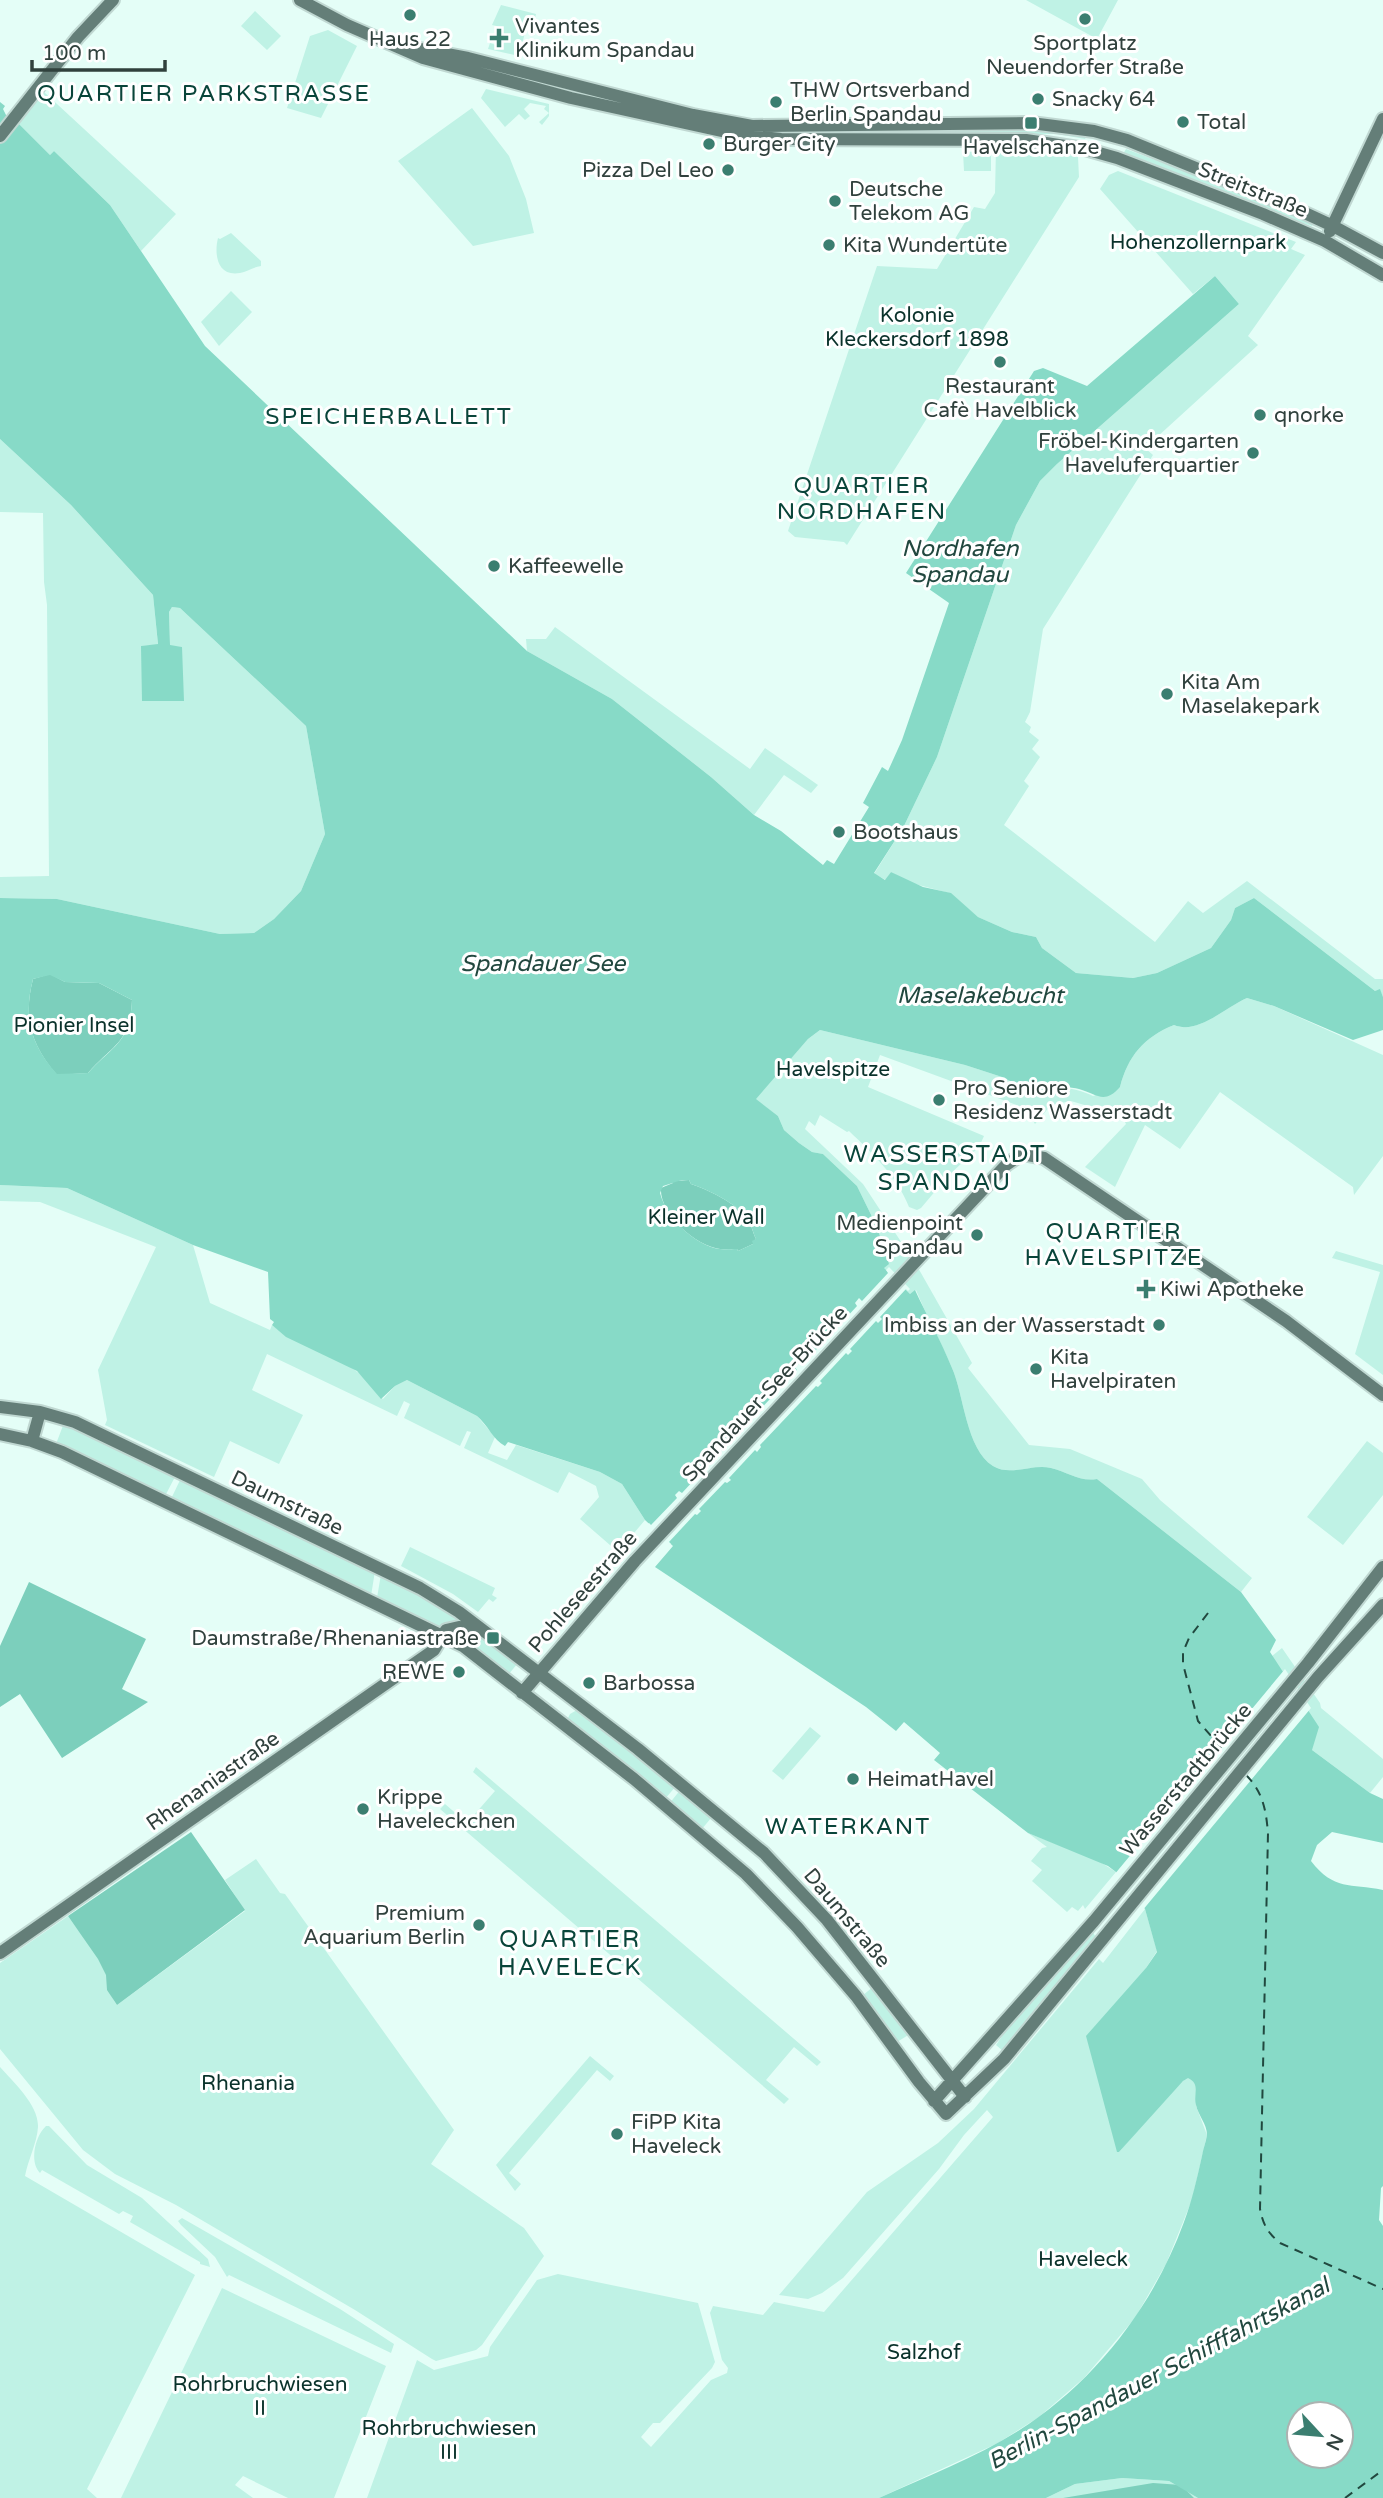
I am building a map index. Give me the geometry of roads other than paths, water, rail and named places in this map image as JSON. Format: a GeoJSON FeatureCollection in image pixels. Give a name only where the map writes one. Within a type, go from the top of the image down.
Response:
{"type":"FeatureCollection","features":[{"type":"Feature","properties":{"kind":"main road"},"geometry":{"type":"LineString","coordinates":[[0,136],[78,37],[113,0]]}},
{"type":"Feature","properties":{"kind":"main road"},"geometry":{"type":"LineString","coordinates":[[300,0],[342,23],[423,58],[454,61]]}},
{"type":"Feature","properties":{"kind":"main road","name":"Streitstraße"},"geometry":{"type":"LineString","coordinates":[[454,61],[746,125],[820,127],[1031,123],[1094,131],[1111,135],[1288,205],[1383,253]]}},
{"type":"Feature","properties":{"kind":"main road","name":"Streitstraße"},"geometry":{"type":"LineString","coordinates":[[454,61],[577,99],[751,137],[1026,140],[1079,147],[1254,211],[1325,241],[1383,275]]}},
{"type":"Feature","properties":{"kind":"main road"},"geometry":{"type":"LineString","coordinates":[[1325,241],[1383,119]]}},
{"type":"Feature","properties":{"kind":"main road","name":"Spandauer-See-Brücke"},"geometry":{"type":"LineString","coordinates":[[657,1537],[1006,1165],[1022,1154],[1044,1158],[1286,1321],[1383,1395]]}},
{"type":"Feature","properties":{"kind":"main road","name":"Daumstraße"},"geometry":{"type":"LineString","coordinates":[[0,1407],[40,1412],[75,1422],[420,1588],[459,1612],[682,1784],[764,1853],[827,1920],[965,2097]]}},
{"type":"Feature","properties":{"kind":"main road"},"geometry":{"type":"LineString","coordinates":[[32,1441],[40,1412]]}},
{"type":"Feature","properties":{"kind":"main road","name":"Daumstraße"},"geometry":{"type":"LineString","coordinates":[[0,1434],[32,1441],[62,1452],[463,1646],[634,1779],[752,1880],[845,1982],[934,2101]]}},
{"type":"Feature","properties":{"kind":"main road","name":"Pohleseestraße"},"geometry":{"type":"LineString","coordinates":[[539,1673],[657,1537]]}},
{"type":"Feature","properties":{"kind":"main road","name":"Wasserstadtbrücke"},"geometry":{"type":"LineString","coordinates":[[953,2080],[1094,1921],[1308,1663],[1383,1567]]}},
{"type":"Feature","properties":{"kind":"main road","name":"Wasserstadtbrücke"},"geometry":{"type":"LineString","coordinates":[[965,2097],[1004,2059],[1318,1677],[1383,1605]]}},
{"type":"Feature","properties":{"kind":"main road"},"geometry":{"type":"LineString","coordinates":[[442,1635],[446,1630],[459,1627],[482,1630]]}},
{"type":"Feature","properties":{"kind":"main road","name":"Rhenaniastraße"},"geometry":{"type":"LineString","coordinates":[[0,1953],[434,1650],[442,1635]]}},
{"type":"Feature","properties":{"kind":"main road"},"geometry":{"type":"LineString","coordinates":[[522,1693],[539,1673]]}},
{"type":"Feature","properties":{"kind":"main road"},"geometry":{"type":"LineString","coordinates":[[559,1721],[576,1702]]}},
{"type":"Feature","properties":{"kind":"main road"},"geometry":{"type":"LineString","coordinates":[[896,2050],[916,2035]]}},
{"type":"Feature","properties":{"kind":"main road"},"geometry":{"type":"LineString","coordinates":[[953,2080],[934,2101],[946,2114],[965,2097]]}},
{"type":"Feature","properties":{"kind":"water","name":"Spandauer See"},"geometry":{"type":"Polygon","coordinates":[[[0,102],[5,106],[3,109],[6,115],[50,155],[54,151],[110,205],[205,346],[527,651],[612,699],[711,777],[754,815],[781,831],[823,865],[827,860],[834,864],[869,807],[863,803],[882,767],[888,771],[902,740],[949,603],[906,573],[1034,371],[1043,368],[1087,386],[1215,276],[1239,304],[1040,481],[1016,525],[937,757],[903,828],[874,873],[885,880],[891,872],[923,887],[951,893],[978,917],[1012,932],[1036,937],[1042,948],[1076,973],[1133,978],[1157,973],[1211,948],[1231,920],[1235,908],[1254,898],[1375,991],[1380,989],[1383,997],[1383,1030],[1353,1040],[1274,1006],[1247,998],[1202,1023],[1183,1027],[1174,1025],[1154,1035],[1133,1057],[1120,1087],[1105,1097],[1069,1088],[1050,1088],[1034,1093],[1002,1077],[965,1065],[820,1030],[808,1039],[756,1099],[778,1116],[784,1130],[799,1143],[812,1152],[823,1154],[857,1186],[877,1227],[889,1264],[884,1268],[910,1294],[915,1290],[952,1368],[971,1435],[984,1458],[1000,1469],[1044,1467],[1079,1478],[1097,1479],[1241,1592],[1276,1640],[1270,1652],[1319,1727],[1312,1750],[1370,1793],[1383,1799],[1383,1843],[1332,1832],[1317,1845],[1311,1861],[1319,1871],[1335,1882],[1383,1890],[1383,2186],[1379,2220],[1383,2226],[1383,2498],[1198,2498],[1169,2481],[1122,2478],[1075,2484],[1046,2498],[879,2498],[1002,2441],[1046,2412],[1096,2366],[1118,2340],[1156,2284],[1171,2253],[1189,2206],[1207,2135],[1195,2101],[1194,2083],[1188,2078],[1183,2081],[1117,2152],[1086,2036],[1157,1952],[1145,1909],[1116,1872],[1108,1866],[1028,1833],[934,1760],[940,1753],[904,1722],[896,1731],[866,1707],[655,1567],[673,1546],[645,1520],[622,1484],[600,1472],[508,1442],[505,1446],[477,1416],[407,1380],[395,1386],[381,1399],[357,1371],[286,1337],[272,1325],[274,1322],[270,1319],[268,1272],[193,1245],[67,1188],[0,1185],[0,898],[57,899],[220,934],[254,933],[274,919],[301,891],[325,834],[306,726],[180,608],[172,607],[169,612],[170,645],[182,647],[184,701],[142,701],[141,646],[158,644],[153,595],[71,505],[0,439],[0,102]],[[50,975],[33,979],[29,1019],[35,1041],[57,1074],[88,1073],[124,1035],[131,1015],[132,1000],[99,983],[65,982],[50,975]],[[689,1180],[663,1186],[660,1193],[668,1211],[683,1229],[710,1247],[738,1251],[753,1244],[752,1241],[756,1239],[746,1216],[713,1193],[691,1184],[689,1180]]]}},
{"type":"Feature","properties":{"kind":"place","name":"Haus 22"},"geometry":{"type":"Point","coordinates":[410,15]}},
{"type":"Feature","properties":{"kind":"place","name":"Sportplatz Neuendorfer Straße"},"geometry":{"type":"Point","coordinates":[1085,19]}},
{"type":"Feature","properties":{"kind":"place","name":"Vivantes Klinikum Spandau"},"geometry":{"type":"Point","coordinates":[499,38]}},
{"type":"Feature","properties":{"kind":"place","name":"Snacky 64"},"geometry":{"type":"Point","coordinates":[1038,99]}},
{"type":"Feature","properties":{"kind":"place","name":"THW Ortsverband Berlin Spandau"},"geometry":{"type":"Point","coordinates":[776,102]}},
{"type":"Feature","properties":{"kind":"place","name":"Total"},"geometry":{"type":"Point","coordinates":[1183,122]}},
{"type":"Feature","properties":{"kind":"place","name":"Havelschanze"},"geometry":{"type":"Point","coordinates":[1031,123]}},
{"type":"Feature","properties":{"kind":"place","name":"Burger City"},"geometry":{"type":"Point","coordinates":[709,144]}},
{"type":"Feature","properties":{"kind":"place","name":"Pizza Del Leo"},"geometry":{"type":"Point","coordinates":[728,170]}},
{"type":"Feature","properties":{"kind":"place","name":"Deutsche Telekom AG"},"geometry":{"type":"Point","coordinates":[835,201]}},
{"type":"Feature","properties":{"kind":"place","name":"Kita Wundertüte"},"geometry":{"type":"Point","coordinates":[829,245]}},
{"type":"Feature","properties":{"kind":"place","name":"Restaurant Cafè Havelblick"},"geometry":{"type":"Point","coordinates":[1000,362]}},
{"type":"Feature","properties":{"kind":"place","name":"qnorke"},"geometry":{"type":"Point","coordinates":[1260,415]}},
{"type":"Feature","properties":{"kind":"place","name":"Fröbel-Kindergarten Haveluferquartier"},"geometry":{"type":"Point","coordinates":[1253,453]}},
{"type":"Feature","properties":{"kind":"place","name":"Kaffeewelle"},"geometry":{"type":"Point","coordinates":[494,566]}},
{"type":"Feature","properties":{"kind":"place","name":"Kita Am Maselakepark"},"geometry":{"type":"Point","coordinates":[1167,694]}},
{"type":"Feature","properties":{"kind":"place","name":"Bootshaus"},"geometry":{"type":"Point","coordinates":[839,832]}},
{"type":"Feature","properties":{"kind":"place","name":"Pro Seniore Residenz Wasserstadt"},"geometry":{"type":"Point","coordinates":[939,1100]}},
{"type":"Feature","properties":{"kind":"place","name":"Medienpoint Spandau"},"geometry":{"type":"Point","coordinates":[977,1235]}},
{"type":"Feature","properties":{"kind":"place","name":"Kiwi Apotheke"},"geometry":{"type":"Point","coordinates":[1146,1289]}},
{"type":"Feature","properties":{"kind":"place","name":"Imbiss an der Wasserstadt"},"geometry":{"type":"Point","coordinates":[1159,1325]}},
{"type":"Feature","properties":{"kind":"place","name":"Kita Havelpiraten"},"geometry":{"type":"Point","coordinates":[1036,1369]}},
{"type":"Feature","properties":{"kind":"place","name":"Daumstraße/Rhenaniastraße"},"geometry":{"type":"Point","coordinates":[493,1638]}},
{"type":"Feature","properties":{"kind":"place","name":"REWE"},"geometry":{"type":"Point","coordinates":[459,1672]}},
{"type":"Feature","properties":{"kind":"place","name":"Barbossa"},"geometry":{"type":"Point","coordinates":[589,1683]}},
{"type":"Feature","properties":{"kind":"place","name":"HeimatHavel"},"geometry":{"type":"Point","coordinates":[853,1779]}},
{"type":"Feature","properties":{"kind":"place","name":"Krippe Haveleckchen"},"geometry":{"type":"Point","coordinates":[363,1809]}},
{"type":"Feature","properties":{"kind":"place","name":"Premium Aquarium Berlin"},"geometry":{"type":"Point","coordinates":[479,1925]}},
{"type":"Feature","properties":{"kind":"place","name":"FiPP Kita Haveleck"},"geometry":{"type":"Point","coordinates":[617,2134]}},
{"type":"Feature","properties":{"kind":"district","name":"QUARTIER PARKSTRASSE"},"geometry":{"type":"Point","coordinates":[204,94]}},
{"type":"Feature","properties":{"kind":"district","name":"SPEICHERBALLETT"},"geometry":{"type":"Point","coordinates":[389,417]}},
{"type":"Feature","properties":{"kind":"district","name":"QUARTIER NORDHAFEN"},"geometry":{"type":"Point","coordinates":[862,499]}},
{"type":"Feature","properties":{"kind":"district","name":"WASSERSTADT SPANDAU"},"geometry":{"type":"Point","coordinates":[945,1168]}},
{"type":"Feature","properties":{"kind":"district","name":"QUARTIER HAVELSPITZE"},"geometry":{"type":"Point","coordinates":[1114,1245]}},
{"type":"Feature","properties":{"kind":"district","name":"WATERKANT"},"geometry":{"type":"Point","coordinates":[848,1827]}},
{"type":"Feature","properties":{"kind":"district","name":"QUARTIER HAVELECK"},"geometry":{"type":"Point","coordinates":[570,1953]}},
{"type":"Feature","properties":{"kind":"park label","name":"Hohenzollernpark"},"geometry":{"type":"Point","coordinates":[1198,242]}},
{"type":"Feature","properties":{"kind":"park label","name":"Kolonie Kleckersdorf 1898"},"geometry":{"type":"Point","coordinates":[917,327]}},
{"type":"Feature","properties":{"kind":"park label","name":"Pionier Insel"},"geometry":{"type":"Point","coordinates":[74,1025]}},
{"type":"Feature","properties":{"kind":"park label","name":"Havelspitze"},"geometry":{"type":"Point","coordinates":[833,1069]}},
{"type":"Feature","properties":{"kind":"park label","name":"Kleiner Wall"},"geometry":{"type":"Point","coordinates":[706,1217]}},
{"type":"Feature","properties":{"kind":"park label","name":"Rhenania"},"geometry":{"type":"Point","coordinates":[248,2083]}},
{"type":"Feature","properties":{"kind":"park label","name":"Haveleck"},"geometry":{"type":"Point","coordinates":[1083,2259]}},
{"type":"Feature","properties":{"kind":"park label","name":"Salzhof"},"geometry":{"type":"Point","coordinates":[924,2352]}},
{"type":"Feature","properties":{"kind":"park label","name":"Rohrbruchwiesen II"},"geometry":{"type":"Point","coordinates":[260,2396]}},
{"type":"Feature","properties":{"kind":"park label","name":"Rohrbruchwiesen III"},"geometry":{"type":"Point","coordinates":[449,2440]}},
{"type":"Feature","properties":{"kind":"water label","name":"Nordhafen Spandau"},"geometry":{"type":"Point","coordinates":[960,562]}},
{"type":"Feature","properties":{"kind":"water label","name":"Maselakebucht"},"geometry":{"type":"Point","coordinates":[980,996]}},
{"type":"Feature","properties":{"kind":"water label","name":"Berlin-Spandauer Schifffahrtskanal"},"geometry":{"type":"Point","coordinates":[1159,2374]}}]}
